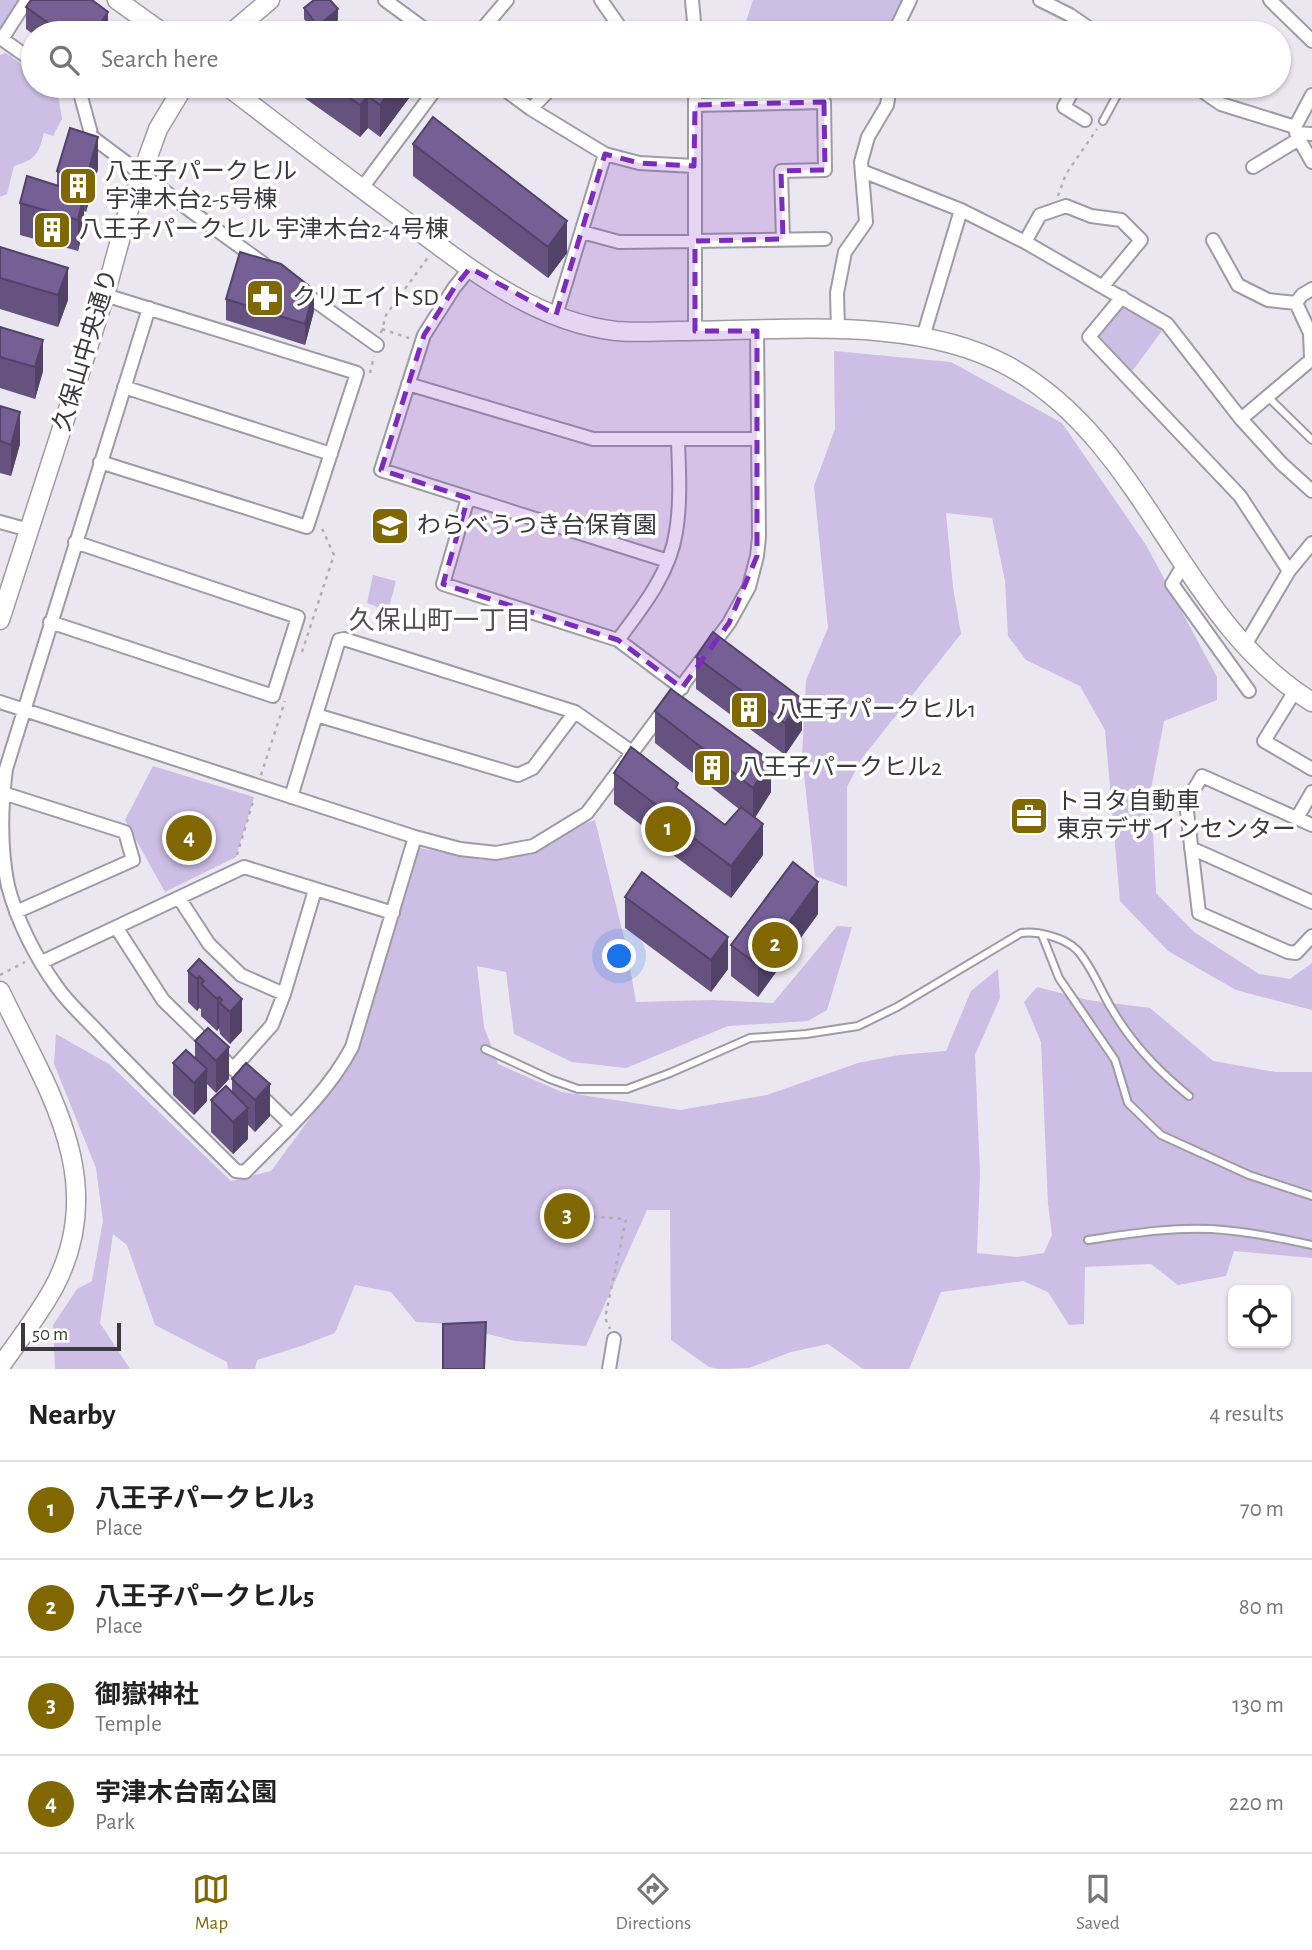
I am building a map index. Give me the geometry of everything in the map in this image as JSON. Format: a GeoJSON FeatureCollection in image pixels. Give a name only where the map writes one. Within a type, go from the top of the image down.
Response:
{"type":"FeatureCollection","features":[{"type":"Feature","properties":{"kind":"street"},"geometry":{"type":"LineString","coordinates":[[21,52],[2,39],[27,0]]}},
{"type":"Feature","properties":{"kind":"street"},"geometry":{"type":"LineString","coordinates":[[117,0],[146,21]]}},
{"type":"Feature","properties":{"kind":"street"},"geometry":{"type":"LineString","coordinates":[[245,21],[270,0]]}},
{"type":"Feature","properties":{"kind":"street"},"geometry":{"type":"LineString","coordinates":[[385,0],[414,21]]}},
{"type":"Feature","properties":{"kind":"street"},"geometry":{"type":"LineString","coordinates":[[489,21],[507,0]]}},
{"type":"Feature","properties":{"kind":"street"},"geometry":{"type":"LineString","coordinates":[[601,0],[616,21]]}},
{"type":"Feature","properties":{"kind":"street"},"geometry":{"type":"LineString","coordinates":[[692,0],[694,21]]}},
{"type":"Feature","properties":{"kind":"street"},"geometry":{"type":"LineString","coordinates":[[900,21],[910,0]]}},
{"type":"Feature","properties":{"kind":"street"},"geometry":{"type":"LineString","coordinates":[[1041,0],[1079,21]]}},
{"type":"Feature","properties":{"kind":"street"},"geometry":{"type":"LineString","coordinates":[[1270,0],[1312,41]]}},
{"type":"Feature","properties":{"kind":"street"},"geometry":{"type":"LineString","coordinates":[[1253,167],[1297,133],[1312,95]]}},
{"type":"Feature","properties":{"kind":"street"},"geometry":{"type":"LineString","coordinates":[[81,98],[92,137],[272,270]]}},
{"type":"Feature","properties":{"kind":"street","name":"久保山中央通り"},"geometry":{"type":"LineString","coordinates":[[0,620],[105,295],[126,218],[158,129],[177,98]]}},
{"type":"Feature","properties":{"kind":"street"},"geometry":{"type":"LineString","coordinates":[[243,98],[470,268],[502,290],[556,315],[615,331],[877,331],[948,342],[1005,365],[1040,386],[1085,425],[1110,456],[1244,647],[1294,691],[1312,702]]}},
{"type":"Feature","properties":{"kind":"street"},"geometry":{"type":"LineString","coordinates":[[362,188],[429,98]]}},
{"type":"Feature","properties":{"kind":"street"},"geometry":{"type":"LineString","coordinates":[[516,98],[605,154],[639,163],[694,166]]}},
{"type":"Feature","properties":{"kind":"street"},"geometry":{"type":"LineString","coordinates":[[531,109],[542,98]]}},
{"type":"Feature","properties":{"kind":"street"},"geometry":{"type":"LineString","coordinates":[[695,98],[695,331]]}},
{"type":"Feature","properties":{"kind":"street"},"geometry":{"type":"LineString","coordinates":[[838,330],[837,293],[845,252],[866,222],[861,162],[868,137],[887,105],[888,98]]}},
{"type":"Feature","properties":{"kind":"street"},"geometry":{"type":"LineString","coordinates":[[1068,98],[1064,107],[1085,120]]}},
{"type":"Feature","properties":{"kind":"street"},"geometry":{"type":"LineString","coordinates":[[1213,98],[1221,104],[1297,133],[1312,134]]}},
{"type":"Feature","properties":{"kind":"street"},"geometry":{"type":"LineString","coordinates":[[695,104],[824,102],[825,170],[781,171],[783,239]]}},
{"type":"Feature","properties":{"kind":"street"},"geometry":{"type":"LineString","coordinates":[[1297,133],[1312,162]]}},
{"type":"Feature","properties":{"kind":"street"},"geometry":{"type":"LineString","coordinates":[[556,315],[605,154]]}},
{"type":"Feature","properties":{"kind":"street"},"geometry":{"type":"LineString","coordinates":[[862,171],[961,210],[1025,242],[1167,324],[1241,419],[1282,464],[1312,491]]}},
{"type":"Feature","properties":{"kind":"street"},"geometry":{"type":"LineString","coordinates":[[1025,242],[1040,215],[1066,206],[1091,216],[1121,220],[1141,240],[1103,286]]}},
{"type":"Feature","properties":{"kind":"street"},"geometry":{"type":"LineString","coordinates":[[923,337],[961,210]]}},
{"type":"Feature","properties":{"kind":"street"},"geometry":{"type":"LineString","coordinates":[[582,232],[619,242],[825,239]]}},
{"type":"Feature","properties":{"kind":"street"},"geometry":{"type":"LineString","coordinates":[[1213,240],[1238,285],[1268,300],[1296,303]]}},
{"type":"Feature","properties":{"kind":"street"},"geometry":{"type":"LineString","coordinates":[[470,268],[454,288],[421,341],[381,470],[668,561]]}},
{"type":"Feature","properties":{"kind":"street"},"geometry":{"type":"LineString","coordinates":[[294,285],[377,345]]}},
{"type":"Feature","properties":{"kind":"street"},"geometry":{"type":"LineString","coordinates":[[1296,303],[1312,289]]}},
{"type":"Feature","properties":{"kind":"street"},"geometry":{"type":"LineString","coordinates":[[100,462],[307,527],[357,373],[105,295]]}},
{"type":"Feature","properties":{"kind":"street"},"geometry":{"type":"LineString","coordinates":[[1122,297],[1090,337],[1240,496],[1289,571]]}},
{"type":"Feature","properties":{"kind":"street"},"geometry":{"type":"LineString","coordinates":[[1241,419],[1312,359],[1310,333],[1296,303]]}},
{"type":"Feature","properties":{"kind":"street"},"geometry":{"type":"LineString","coordinates":[[149,308],[6,769],[1,816],[2,849],[16,912],[57,988],[236,1171],[245,1172],[291,1125],[342,1066],[352,1047],[415,837]]}},
{"type":"Feature","properties":{"kind":"street"},"geometry":{"type":"LineString","coordinates":[[0,702],[415,837],[460,849],[496,853],[533,846],[587,813],[729,623],[748,586],[757,556],[759,537],[757,331]]}},
{"type":"Feature","properties":{"kind":"street"},"geometry":{"type":"LineString","coordinates":[[408,384],[593,439],[758,439]]}},
{"type":"Feature","properties":{"kind":"street"},"geometry":{"type":"LineString","coordinates":[[124,387],[331,454]]}},
{"type":"Feature","properties":{"kind":"street"},"geometry":{"type":"LineString","coordinates":[[618,640],[649,597],[668,561],[676,532],[678,441]]}},
{"type":"Feature","properties":{"kind":"street"},"geometry":{"type":"LineString","coordinates":[[468,498],[443,584],[618,640],[682,688]]}},
{"type":"Feature","properties":{"kind":"street"},"geometry":{"type":"LineString","coordinates":[[0,522],[29,530]]}},
{"type":"Feature","properties":{"kind":"street"},"geometry":{"type":"LineString","coordinates":[[50,622],[273,696],[290,643],[298,617],[75,542]]}},
{"type":"Feature","properties":{"kind":"street"},"geometry":{"type":"LineString","coordinates":[[1244,647],[1289,571],[1312,543]]}},
{"type":"Feature","properties":{"kind":"street"},"geometry":{"type":"LineString","coordinates":[[1184,564],[1172,584],[1249,691]]}},
{"type":"Feature","properties":{"kind":"street"},"geometry":{"type":"LineString","coordinates":[[291,797],[339,640],[344,639],[575,712],[632,752]]}},
{"type":"Feature","properties":{"kind":"street"},"geometry":{"type":"LineString","coordinates":[[1294,691],[1264,741],[1312,769]]}},
{"type":"Feature","properties":{"kind":"street"},"geometry":{"type":"LineString","coordinates":[[316,715],[518,775],[533,768],[575,712]]}},
{"type":"Feature","properties":{"kind":"street"},"geometry":{"type":"LineString","coordinates":[[1312,825],[1202,776],[1186,803],[1199,913],[1288,952],[1296,953],[1312,936]]}},
{"type":"Feature","properties":{"kind":"street"},"geometry":{"type":"LineString","coordinates":[[1297,818],[1312,792]]}},
{"type":"Feature","properties":{"kind":"street"},"geometry":{"type":"LineString","coordinates":[[3,793],[125,832],[132,860],[16,912]]}},
{"type":"Feature","properties":{"kind":"street"},"geometry":{"type":"LineString","coordinates":[[1191,848],[1312,902]]}},
{"type":"Feature","properties":{"kind":"street"},"geometry":{"type":"LineString","coordinates":[[42,962],[244,867],[393,914]]}},
{"type":"Feature","properties":{"kind":"street"},"geometry":{"type":"LineString","coordinates":[[233,1069],[272,1025],[315,890]]}},
{"type":"Feature","properties":{"kind":"street"},"geometry":{"type":"LineString","coordinates":[[179,898],[209,944],[241,975],[284,994]]}},
{"type":"Feature","properties":{"kind":"street"},"geometry":{"type":"LineString","coordinates":[[116,927],[163,1000],[291,1125]]}},
{"type":"Feature","properties":{"kind":"street"},"geometry":{"type":"LineString","coordinates":[[0,991],[64,1126],[74,1161],[78,1193],[76,1224],[55,1286],[0,1367]]}},
{"type":"Feature","properties":{"kind":"street"},"geometry":{"type":"LineString","coordinates":[[609,1369],[614,1339]]}},
{"type":"Feature","properties":{"kind":"lane"},"geometry":{"type":"LineString","coordinates":[[1103,121],[1115,98]]}},
{"type":"Feature","properties":{"kind":"lane"},"geometry":{"type":"LineString","coordinates":[[1268,397],[1312,440]]}},
{"type":"Feature","properties":{"kind":"lane"},"geometry":{"type":"LineString","coordinates":[[485,1049],[578,1089],[627,1089],[750,1038],[806,1034],[858,1026],[897,1007],[1021,933],[1032,932],[1063,940],[1077,950],[1114,1012],[1143,1053],[1163,1075],[1189,1096]]}},
{"type":"Feature","properties":{"kind":"lane"},"geometry":{"type":"LineString","coordinates":[[1042,935],[1059,978],[1115,1060],[1128,1103],[1161,1135],[1249,1175],[1312,1196]]}},
{"type":"Feature","properties":{"kind":"lane"},"geometry":{"type":"LineString","coordinates":[[1088,1240],[1147,1231],[1210,1229],[1261,1234],[1312,1245]]}},
{"type":"Feature","properties":{"kind":"path"},"geometry":{"type":"LineString","coordinates":[[1051,211],[1066,174],[1103,121]]}},
{"type":"Feature","properties":{"kind":"path"},"geometry":{"type":"LineString","coordinates":[[382,329],[421,341]]}},
{"type":"Feature","properties":{"kind":"path"},"geometry":{"type":"LineString","coordinates":[[0,975],[16,967]]}},
{"type":"Feature","properties":{"kind":"path"},"geometry":{"type":"LineString","coordinates":[[584,1216],[626,1219],[605,1318],[614,1339]]}},
{"type":"Feature","properties":{"kind":"highlighted area"},"geometry":{"type":"Polygon","coordinates":[[[824,102],[825,170],[781,171],[783,239],[695,241],[695,331],[757,331],[757,556],[729,623],[682,688],[618,640],[443,584],[468,498],[381,470],[424,335],[454,288],[470,268],[556,315],[605,154],[639,163],[694,166],[695,105],[824,102]]]}},
{"type":"Feature","properties":{"kind":"shaded area"},"geometry":{"type":"Polygon","coordinates":[[[0,0],[21,0],[0,32],[0,0]]]}},
{"type":"Feature","properties":{"kind":"shaded area"},"geometry":{"type":"Polygon","coordinates":[[[753,0],[907,0],[899,21],[746,21],[753,0]]]}},
{"type":"Feature","properties":{"kind":"shaded area"},"geometry":{"type":"Polygon","coordinates":[[[6,53],[21,64],[21,98],[59,98],[62,119],[53,136],[44,133],[35,155],[14,166],[7,194],[0,197],[0,55],[6,53]]]}},
{"type":"Feature","properties":{"kind":"shaded area"},"geometry":{"type":"Polygon","coordinates":[[[1122,297],[1167,324],[1128,377],[1089,337],[1122,297]]]}},
{"type":"Feature","properties":{"kind":"shaded area"},"geometry":{"type":"Polygon","coordinates":[[[834,351],[951,362],[1062,423],[1146,545],[1217,677],[1217,700],[1164,721],[1151,789],[1156,893],[1194,932],[1259,974],[1290,979],[1312,963],[1312,1010],[1236,990],[1168,951],[1120,901],[1105,730],[1080,686],[1026,660],[1008,636],[1005,581],[992,518],[946,513],[953,587],[961,634],[862,758],[847,787],[847,887],[815,876],[802,756],[806,680],[828,628],[814,486],[835,429],[834,351]]]}},
{"type":"Feature","properties":{"kind":"shaded area"},"geometry":{"type":"Polygon","coordinates":[[[373,575],[396,581],[388,611],[367,603],[373,575]]]}},
{"type":"Feature","properties":{"kind":"shaded area"},"geometry":{"type":"Polygon","coordinates":[[[153,766],[254,797],[236,857],[165,892],[125,820],[153,766]]]}},
{"type":"Feature","properties":{"kind":"shaded area"},"geometry":{"type":"Polygon","coordinates":[[[595,820],[627,950],[636,1002],[712,1000],[773,1003],[837,926],[852,927],[827,1010],[808,1021],[728,1026],[626,1068],[572,1062],[514,1034],[506,972],[477,966],[484,1027],[498,1064],[562,1092],[680,1110],[767,1095],[858,1063],[899,1055],[946,1051],[971,991],[998,969],[1000,998],[975,1055],[980,1173],[977,1253],[1017,1257],[1044,1253],[1052,1235],[1048,1204],[1041,1042],[1024,1002],[1037,987],[1088,1000],[1150,1008],[1213,1061],[1275,1072],[1312,1072],[1312,1258],[1234,1251],[1226,1276],[1178,1285],[1151,1264],[1085,1267],[1084,1324],[1069,1325],[1048,1292],[1023,1281],[941,1292],[909,1369],[863,1369],[828,1344],[791,1352],[749,1368],[719,1369],[709,1367],[671,1340],[670,1210],[647,1210],[586,1346],[515,1341],[450,1324],[416,1322],[391,1292],[355,1285],[335,1333],[257,1360],[255,1369],[228,1369],[227,1362],[155,1325],[127,1245],[113,1234],[100,1323],[130,1369],[55,1369],[53,1325],[77,1289],[92,1281],[103,1221],[96,1168],[54,1064],[56,1034],[109,1064],[231,1181],[271,1171],[352,1061],[415,847],[483,860],[595,820]]]}},
{"type":"Feature","properties":{"kind":"building"},"geometry":{"type":"Polygon","coordinates":[[[31,0],[92,0],[108,12],[102,21],[45,21],[26,7],[31,0]]]}},
{"type":"Feature","properties":{"kind":"building"},"geometry":{"type":"Polygon","coordinates":[[[314,0],[330,0],[338,9],[324,21],[314,21],[304,8],[314,0]]]}},
{"type":"Feature","properties":{"kind":"building"},"geometry":{"type":"Polygon","coordinates":[[[350,98],[366,98],[360,105],[350,98]]]}},
{"type":"Feature","properties":{"kind":"building"},"geometry":{"type":"Polygon","coordinates":[[[371,98],[385,98],[380,105],[371,98]]]}},
{"type":"Feature","properties":{"kind":"building"},"geometry":{"type":"Polygon","coordinates":[[[433,117],[567,221],[548,247],[413,144],[433,117]]]}},
{"type":"Feature","properties":{"kind":"building"},"geometry":{"type":"Polygon","coordinates":[[[70,128],[98,137],[86,180],[57,171],[70,128]]]}},
{"type":"Feature","properties":{"kind":"building"},"geometry":{"type":"Polygon","coordinates":[[[27,176],[84,194],[78,220],[20,203],[27,176]]]}},
{"type":"Feature","properties":{"kind":"building"},"geometry":{"type":"Polygon","coordinates":[[[0,247],[68,268],[58,295],[0,278],[0,247]]]}},
{"type":"Feature","properties":{"kind":"building"},"geometry":{"type":"Polygon","coordinates":[[[240,252],[281,264],[314,290],[305,324],[226,299],[240,252]]]}},
{"type":"Feature","properties":{"kind":"building"},"geometry":{"type":"Polygon","coordinates":[[[0,327],[43,340],[35,367],[0,357],[0,327]]]}},
{"type":"Feature","properties":{"kind":"building"},"geometry":{"type":"Polygon","coordinates":[[[0,406],[20,412],[11,445],[0,441],[0,406]]]}},
{"type":"Feature","properties":{"kind":"building"},"geometry":{"type":"Polygon","coordinates":[[[713,632],[802,699],[785,723],[696,657],[713,632]]]}},
{"type":"Feature","properties":{"kind":"building"},"geometry":{"type":"Polygon","coordinates":[[[671,689],[771,761],[753,788],[655,711],[671,689]]]}},
{"type":"Feature","properties":{"kind":"building"},"geometry":{"type":"Polygon","coordinates":[[[631,747],[678,783],[676,788],[725,825],[741,807],[763,824],[731,866],[657,811],[659,807],[614,773],[631,747]]]}},
{"type":"Feature","properties":{"kind":"building"},"geometry":{"type":"Polygon","coordinates":[[[793,862],[818,882],[758,965],[731,945],[793,862]]]}},
{"type":"Feature","properties":{"kind":"building"},"geometry":{"type":"Polygon","coordinates":[[[642,872],[728,937],[711,960],[625,897],[642,872]]]}},
{"type":"Feature","properties":{"kind":"building"},"geometry":{"type":"Polygon","coordinates":[[[199,959],[242,999],[230,1012],[220,1003],[222,1000],[219,997],[217,999],[201,984],[204,981],[199,976],[197,979],[188,971],[199,959]]]}},
{"type":"Feature","properties":{"kind":"building"},"geometry":{"type":"Polygon","coordinates":[[[208,1028],[229,1047],[216,1061],[195,1041],[208,1028]]]}},
{"type":"Feature","properties":{"kind":"building"},"geometry":{"type":"Polygon","coordinates":[[[186,1050],[207,1069],[194,1083],[173,1063],[186,1050]]]}},
{"type":"Feature","properties":{"kind":"building"},"geometry":{"type":"Polygon","coordinates":[[[246,1063],[270,1084],[255,1100],[232,1079],[246,1063]]]}},
{"type":"Feature","properties":{"kind":"building"},"geometry":{"type":"Polygon","coordinates":[[[226,1086],[248,1108],[233,1122],[211,1100],[226,1086]]]}},
{"type":"Feature","properties":{"kind":"building"},"geometry":{"type":"Polygon","coordinates":[[[562,1204],[574,1205],[570,1219],[560,1217],[562,1204]]]}},
{"type":"Feature","properties":{"kind":"building"},"geometry":{"type":"Polygon","coordinates":[[[486,1322],[484,1369],[443,1369],[443,1324],[486,1322]]]}},
{"type":"Feature","properties":{"kind":"place","name":"八王子パークヒル 宇津木台2-5号棟"},"geometry":{"type":"Point","coordinates":[78,186]}},
{"type":"Feature","properties":{"kind":"place","name":"八王子パークヒル 宇津木台2-4号棟"},"geometry":{"type":"Point","coordinates":[52,230]}},
{"type":"Feature","properties":{"kind":"place","name":"クリエイトSD"},"geometry":{"type":"Point","coordinates":[265,298]}},
{"type":"Feature","properties":{"kind":"place","name":"わらべうつき台保育園"},"geometry":{"type":"Point","coordinates":[390,526]}},
{"type":"Feature","properties":{"kind":"place","name":"八王子パークヒル1"},"geometry":{"type":"Point","coordinates":[749,710]}},
{"type":"Feature","properties":{"kind":"place","name":"八王子パークヒル2"},"geometry":{"type":"Point","coordinates":[712,768]}},
{"type":"Feature","properties":{"kind":"place","name":"トヨタ自動車 東京デザインセンター"},"geometry":{"type":"Point","coordinates":[1029,816]}},
{"type":"Feature","properties":{"kind":"place","name":"八王子パークヒル3"},"geometry":{"type":"Point","coordinates":[668,829]}},
{"type":"Feature","properties":{"kind":"place","name":"宇津木台南公園"},"geometry":{"type":"Point","coordinates":[189,838]}},
{"type":"Feature","properties":{"kind":"place","name":"八王子パークヒル5"},"geometry":{"type":"Point","coordinates":[775,945]}},
{"type":"Feature","properties":{"kind":"place","name":"御嶽神社"},"geometry":{"type":"Point","coordinates":[567,1216]}},
{"type":"Feature","properties":{"kind":"district","name":"久保山町一丁目"},"geometry":{"type":"Point","coordinates":[440,621]}}]}
